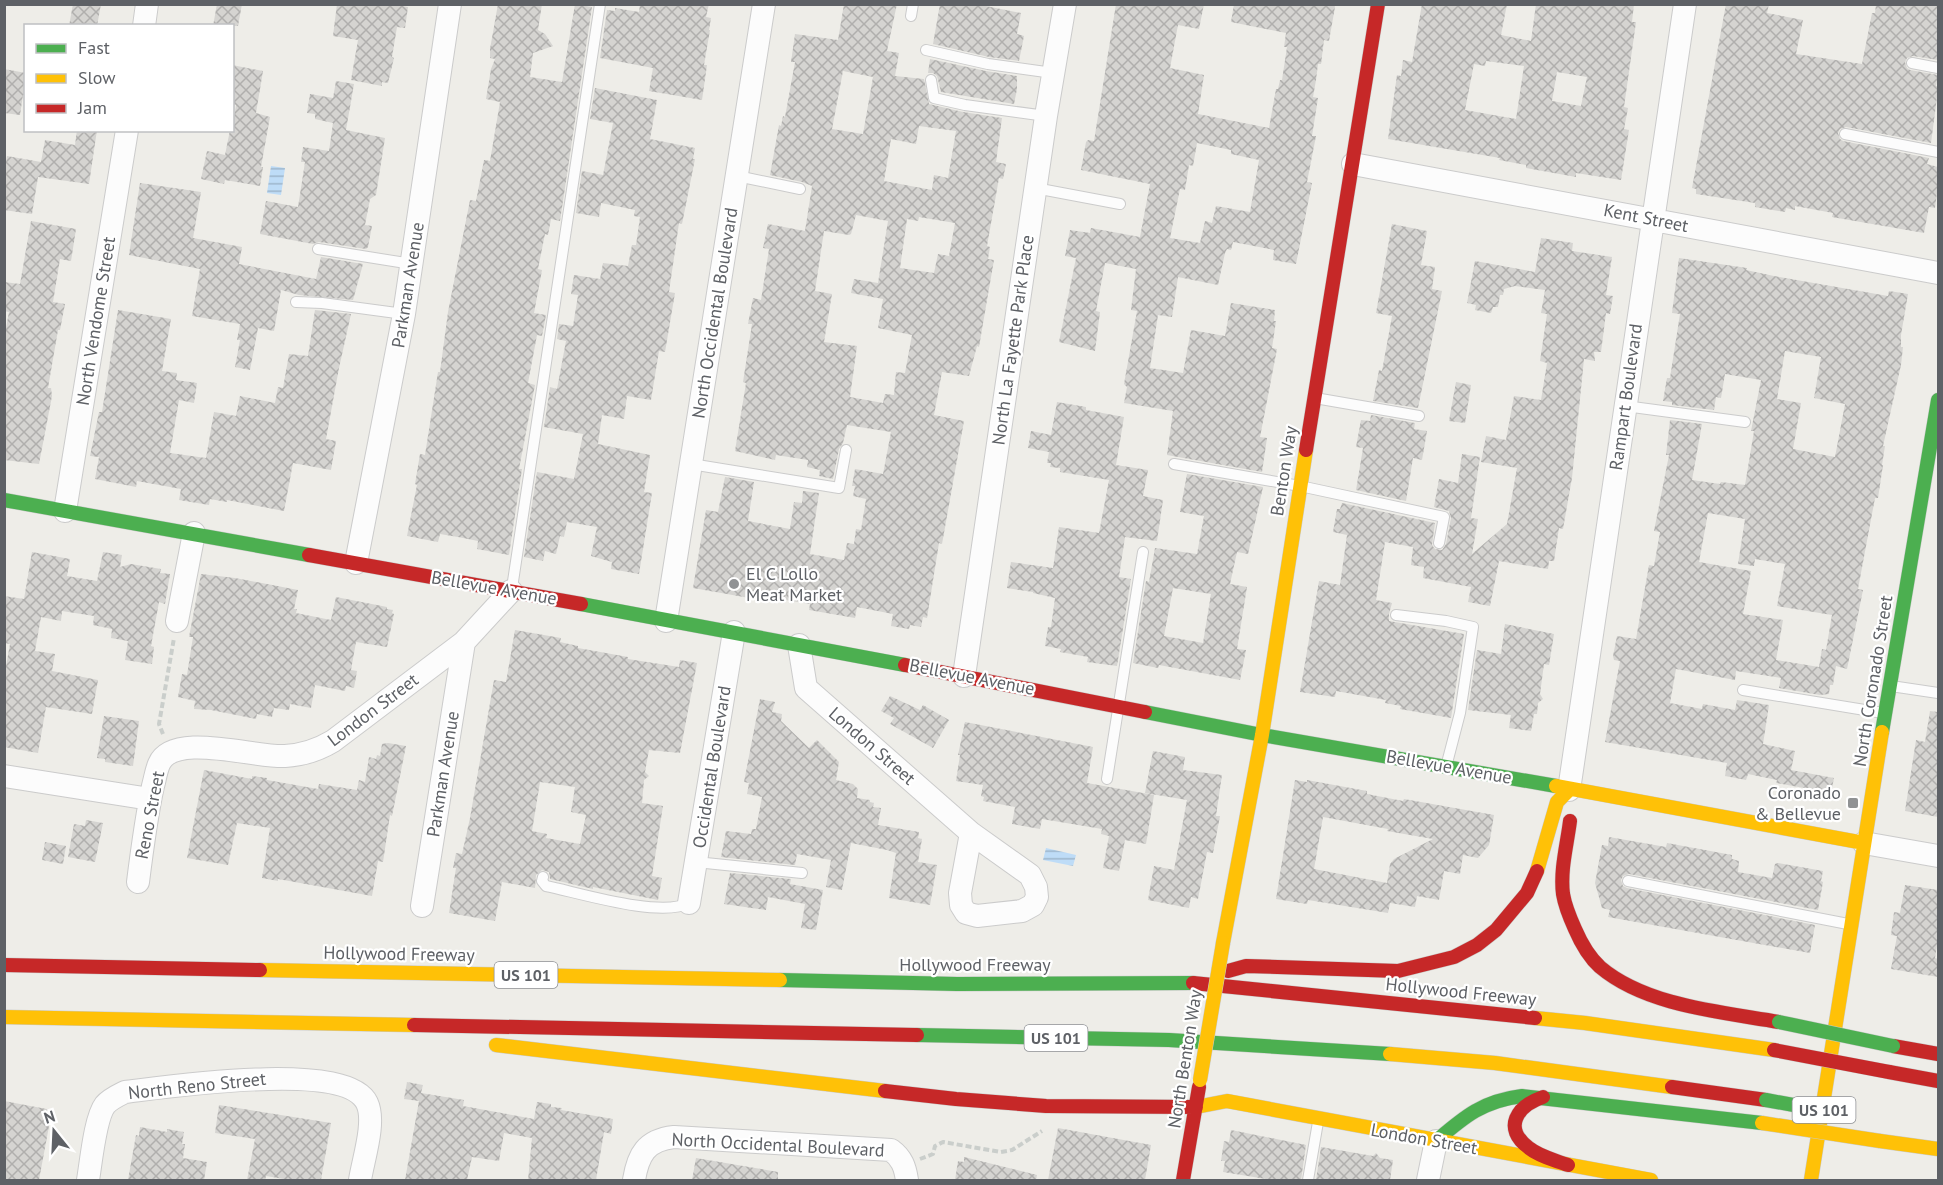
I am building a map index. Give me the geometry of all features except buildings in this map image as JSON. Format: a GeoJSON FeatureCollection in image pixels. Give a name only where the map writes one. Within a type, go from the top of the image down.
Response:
{"type":"FeatureCollection","features":[{"type":"Feature","properties":{"kind":"main road","name":"Benton Way"},"geometry":{"type":"LineString","coordinates":[[1223,944],[1262,735],[1378,4]]}},
{"type":"Feature","properties":{"kind":"main road","name":"North Coronado Street"},"geometry":{"type":"LineString","coordinates":[[1811,1180],[1864,843],[1938,400]]}},
{"type":"Feature","properties":{"kind":"main road","name":"Bellevue Avenue"},"geometry":{"type":"LineString","coordinates":[[4,500],[734,632],[1118,705],[1262,735],[1446,766],[1864,843]]}},
{"type":"Feature","properties":{"kind":"main road"},"geometry":{"type":"LineString","coordinates":[[1182,982],[1246,966],[1398,972],[1428,966],[1454,957],[1477,945],[1496,930],[1527,893],[1539,868],[1557,802],[1569,790]]}},
{"type":"Feature","properties":{"kind":"main road"},"geometry":{"type":"LineString","coordinates":[[1569,790],[1572,807],[1565,857],[1563,895],[1579,938],[1601,968],[1641,992],[1684,1005],[1938,1054]]}},
{"type":"Feature","properties":{"kind":"main road","name":"North Benton Way"},"geometry":{"type":"LineString","coordinates":[[1183,1180],[1223,944]]}},
{"type":"Feature","properties":{"kind":"main road"},"geometry":{"type":"LineString","coordinates":[[16,952],[96,966]]}},
{"type":"Feature","properties":{"kind":"main road","name":"Hollywood Freeway"},"geometry":{"type":"LineString","coordinates":[[4,965],[957,984],[1182,982],[1532,1017],[1774,1050],[1938,1081]]}},
{"type":"Feature","properties":{"kind":"main road","name":"US 101"},"geometry":{"type":"LineString","coordinates":[[4,1017],[1169,1040],[1255,1044],[1495,1063],[1766,1100],[1842,1114]]}},
{"type":"Feature","properties":{"kind":"main road"},"geometry":{"type":"LineString","coordinates":[[343,1024],[460,1040]]}},
{"type":"Feature","properties":{"kind":"main road","name":"London Street"},"geometry":{"type":"LineString","coordinates":[[484,1044],[956,1099],[1046,1106],[1196,1107],[1227,1101],[1651,1180]]}},
{"type":"Feature","properties":{"kind":"main road"},"geometry":{"type":"LineString","coordinates":[[1436,1141],[1470,1112],[1485,1103],[1503,1097],[1543,1097],[1762,1123],[1938,1149]]}},
{"type":"Feature","properties":{"kind":"main road"},"geometry":{"type":"LineString","coordinates":[[1543,1097],[1532,1100],[1517,1114],[1514,1124],[1516,1134],[1530,1150],[1568,1165]]}},
{"type":"Feature","properties":{"kind":"street"},"geometry":{"type":"LineString","coordinates":[[144,24],[147,4]]}},
{"type":"Feature","properties":{"kind":"street","name":"Parkman Avenue"},"geometry":{"type":"LineString","coordinates":[[356,563],[404,314],[450,4]]}},
{"type":"Feature","properties":{"kind":"street","name":"North Occidental Boulevard"},"geometry":{"type":"LineString","coordinates":[[666,621],[764,4]]}},
{"type":"Feature","properties":{"kind":"street","name":"North La Fayette Park Place"},"geometry":{"type":"LineString","coordinates":[[964,676],[1035,188],[1065,4]]}},
{"type":"Feature","properties":{"kind":"street","name":"Rampart Boulevard"},"geometry":{"type":"LineString","coordinates":[[1569,790],[1685,4]]}},
{"type":"Feature","properties":{"kind":"street","name":"North Vendome Street"},"geometry":{"type":"LineString","coordinates":[[66,511],[127,132]]}},
{"type":"Feature","properties":{"kind":"street","name":"Kent Street"},"geometry":{"type":"LineString","coordinates":[[1353,164],[1938,273]]}},
{"type":"Feature","properties":{"kind":"street"},"geometry":{"type":"LineString","coordinates":[[177,621],[194,533]]}},
{"type":"Feature","properties":{"kind":"street","name":"London Street"},"geometry":{"type":"LineString","coordinates":[[169,752],[188,747],[283,756],[304,754],[320,749],[464,642],[511,591]]}},
{"type":"Feature","properties":{"kind":"street","name":"Occidental Boulevard"},"geometry":{"type":"LineString","coordinates":[[689,903],[734,632]]}},
{"type":"Feature","properties":{"kind":"street","name":"Parkman Avenue"},"geometry":{"type":"LineString","coordinates":[[422,906],[464,642]]}},
{"type":"Feature","properties":{"kind":"street","name":"London Street"},"geometry":{"type":"LineString","coordinates":[[799,645],[806,688],[971,833]]}},
{"type":"Feature","properties":{"kind":"street","name":"Reno Street"},"geometry":{"type":"LineString","coordinates":[[138,882],[150,799],[159,764],[169,752]]}},
{"type":"Feature","properties":{"kind":"street"},"geometry":{"type":"LineString","coordinates":[[4,776],[150,799]]}},
{"type":"Feature","properties":{"kind":"street","name":"Bellevue Avenue"},"geometry":{"type":"LineString","coordinates":[[1864,843],[1938,856]]}},
{"type":"Feature","properties":{"kind":"street","name":"North Reno Street"},"geometry":{"type":"LineString","coordinates":[[87,1180],[98,1121],[103,1107],[112,1098],[125,1092],[243,1079],[276,1078],[347,1088],[358,1093],[366,1101],[370,1119],[360,1180]]}},
{"type":"Feature","properties":{"kind":"street","name":"North Occidental Boulevard"},"geometry":{"type":"LineString","coordinates":[[634,1180],[637,1163],[644,1150],[658,1140],[674,1137],[891,1150],[912,1168]]}},
{"type":"Feature","properties":{"kind":"street"},"geometry":{"type":"LineString","coordinates":[[1428,1180],[1436,1141]]}},
{"type":"Feature","properties":{"kind":"lane"},"geometry":{"type":"LineString","coordinates":[[511,591],[600,4]]}},
{"type":"Feature","properties":{"kind":"lane"},"geometry":{"type":"LineString","coordinates":[[911,16],[913,4]]}},
{"type":"Feature","properties":{"kind":"lane"},"geometry":{"type":"LineString","coordinates":[[926,50],[988,64],[1053,73]]}},
{"type":"Feature","properties":{"kind":"lane"},"geometry":{"type":"LineString","coordinates":[[1912,63],[1938,68]]}},
{"type":"Feature","properties":{"kind":"lane"},"geometry":{"type":"LineString","coordinates":[[931,80],[934,98],[1046,117]]}},
{"type":"Feature","properties":{"kind":"lane"},"geometry":{"type":"LineString","coordinates":[[1845,134],[1938,152]]}},
{"type":"Feature","properties":{"kind":"lane"},"geometry":{"type":"LineString","coordinates":[[737,176],[800,189]]}},
{"type":"Feature","properties":{"kind":"lane"},"geometry":{"type":"LineString","coordinates":[[1035,188],[1120,204]]}},
{"type":"Feature","properties":{"kind":"lane"},"geometry":{"type":"LineString","coordinates":[[318,249],[412,264]]}},
{"type":"Feature","properties":{"kind":"lane"},"geometry":{"type":"LineString","coordinates":[[296,302],[322,303],[404,314]]}},
{"type":"Feature","properties":{"kind":"lane"},"geometry":{"type":"LineString","coordinates":[[1314,398],[1419,416]]}},
{"type":"Feature","properties":{"kind":"lane"},"geometry":{"type":"LineString","coordinates":[[1625,406],[1745,423]]}},
{"type":"Feature","properties":{"kind":"lane"},"geometry":{"type":"LineString","coordinates":[[691,464],[839,488],[846,450]]}},
{"type":"Feature","properties":{"kind":"lane"},"geometry":{"type":"LineString","coordinates":[[1174,464],[1300,486],[1444,517],[1439,543]]}},
{"type":"Feature","properties":{"kind":"lane"},"geometry":{"type":"LineString","coordinates":[[1107,779],[1143,552]]}},
{"type":"Feature","properties":{"kind":"lane"},"geometry":{"type":"LineString","coordinates":[[1396,615],[1473,627],[1460,713],[1446,766]]}},
{"type":"Feature","properties":{"kind":"lane"},"geometry":{"type":"LineString","coordinates":[[1891,686],[1938,693]]}},
{"type":"Feature","properties":{"kind":"lane"},"geometry":{"type":"LineString","coordinates":[[1743,690],[1886,713]]}},
{"type":"Feature","properties":{"kind":"lane"},"geometry":{"type":"LineString","coordinates":[[696,862],[802,873]]}},
{"type":"Feature","properties":{"kind":"lane"},"geometry":{"type":"LineString","coordinates":[[543,877],[542,881],[546,886],[657,908],[679,908],[689,903]]}},
{"type":"Feature","properties":{"kind":"lane"},"geometry":{"type":"LineString","coordinates":[[1628,881],[1852,924]]}},
{"type":"Feature","properties":{"kind":"lane"},"geometry":{"type":"LineString","coordinates":[[1308,1180],[1319,1119]]}},
{"type":"Feature","properties":{"kind":"path"},"geometry":{"type":"LineString","coordinates":[[159,724],[177,621]]}},
{"type":"Feature","properties":{"kind":"path"},"geometry":{"type":"LineString","coordinates":[[912,1168],[933,1154],[935,1146],[943,1142],[1001,1152],[1012,1150],[1049,1127]]}},
{"type":"Feature","properties":{"kind":"water"},"geometry":{"type":"Polygon","coordinates":[[[271,166],[285,168],[281,195],[267,193],[271,166]]]}},
{"type":"Feature","properties":{"kind":"water"},"geometry":{"type":"Polygon","coordinates":[[[1046,848],[1076,855],[1073,866],[1043,860],[1046,848]]]}},
{"type":"Feature","properties":{"kind":"traffic: fast"},"geometry":{"type":"LineString","coordinates":[[1882,732],[1938,400]]}},
{"type":"Feature","properties":{"kind":"traffic: fast"},"geometry":{"type":"LineString","coordinates":[[4,500],[309,555]]}},
{"type":"Feature","properties":{"kind":"traffic: fast"},"geometry":{"type":"LineString","coordinates":[[581,604],[905,665]]}},
{"type":"Feature","properties":{"kind":"traffic: fast"},"geometry":{"type":"LineString","coordinates":[[1145,712],[1262,735],[1556,786]]}},
{"type":"Feature","properties":{"kind":"traffic: fast"},"geometry":{"type":"LineString","coordinates":[[780,980],[957,984],[1193,983]]}},
{"type":"Feature","properties":{"kind":"traffic: fast"},"geometry":{"type":"LineString","coordinates":[[1779,1022],[1893,1046]]}},
{"type":"Feature","properties":{"kind":"traffic: fast"},"geometry":{"type":"LineString","coordinates":[[917,1035],[1169,1040],[1390,1054]]}},
{"type":"Feature","properties":{"kind":"traffic: fast"},"geometry":{"type":"LineString","coordinates":[[1436,1141],[1475,1111],[1508,1098],[1522,1096],[1762,1123]]}},
{"type":"Feature","properties":{"kind":"traffic: fast"},"geometry":{"type":"LineString","coordinates":[[1766,1100],[1826,1111]]}},
{"type":"Feature","properties":{"kind":"traffic: slow"},"geometry":{"type":"LineString","coordinates":[[1223,943],[1262,735],[1306,450]]}},
{"type":"Feature","properties":{"kind":"traffic: slow"},"geometry":{"type":"LineString","coordinates":[[1811,1180],[1882,732]]}},
{"type":"Feature","properties":{"kind":"traffic: slow"},"geometry":{"type":"LineString","coordinates":[[1556,786],[1864,843]]}},
{"type":"Feature","properties":{"kind":"traffic: slow"},"geometry":{"type":"LineString","coordinates":[[1537,871],[1557,802],[1569,790]]}},
{"type":"Feature","properties":{"kind":"traffic: slow"},"geometry":{"type":"LineString","coordinates":[[1200,1080],[1223,943]]}},
{"type":"Feature","properties":{"kind":"traffic: slow"},"geometry":{"type":"LineString","coordinates":[[260,970],[780,980]]}},
{"type":"Feature","properties":{"kind":"traffic: slow"},"geometry":{"type":"LineString","coordinates":[[4,1017],[414,1025]]}},
{"type":"Feature","properties":{"kind":"traffic: slow"},"geometry":{"type":"LineString","coordinates":[[1535,1018],[1774,1050]]}},
{"type":"Feature","properties":{"kind":"traffic: slow"},"geometry":{"type":"LineString","coordinates":[[496,1045],[885,1091]]}},
{"type":"Feature","properties":{"kind":"traffic: slow"},"geometry":{"type":"LineString","coordinates":[[1390,1054],[1495,1063],[1672,1087]]}},
{"type":"Feature","properties":{"kind":"traffic: slow"},"geometry":{"type":"LineString","coordinates":[[1196,1107],[1227,1101],[1651,1180]]}},
{"type":"Feature","properties":{"kind":"traffic: slow"},"geometry":{"type":"LineString","coordinates":[[1762,1123],[1880,1141]]}},
{"type":"Feature","properties":{"kind":"traffic: slow"},"geometry":{"type":"LineString","coordinates":[[1880,1141],[1938,1149]]}},
{"type":"Feature","properties":{"kind":"traffic: jam"},"geometry":{"type":"LineString","coordinates":[[1306,450],[1378,4]]}},
{"type":"Feature","properties":{"kind":"traffic: jam"},"geometry":{"type":"LineString","coordinates":[[309,555],[581,604]]}},
{"type":"Feature","properties":{"kind":"traffic: jam"},"geometry":{"type":"LineString","coordinates":[[905,665],[1145,712]]}},
{"type":"Feature","properties":{"kind":"traffic: jam"},"geometry":{"type":"LineString","coordinates":[[1570,821],[1563,867],[1564,898],[1580,939],[1600,967],[1639,991],[1662,999],[1779,1022]]}},
{"type":"Feature","properties":{"kind":"traffic: jam"},"geometry":{"type":"LineString","coordinates":[[1228,971],[1246,966],[1398,971],[1454,957],[1477,945],[1496,930],[1527,893],[1537,871]]}},
{"type":"Feature","properties":{"kind":"traffic: jam"},"geometry":{"type":"LineString","coordinates":[[4,965],[260,970]]}},
{"type":"Feature","properties":{"kind":"traffic: jam"},"geometry":{"type":"LineString","coordinates":[[1193,983],[1535,1018]]}},
{"type":"Feature","properties":{"kind":"traffic: jam"},"geometry":{"type":"LineString","coordinates":[[414,1025],[917,1035]]}},
{"type":"Feature","properties":{"kind":"traffic: jam"},"geometry":{"type":"LineString","coordinates":[[1893,1046],[1938,1054]]}},
{"type":"Feature","properties":{"kind":"traffic: jam"},"geometry":{"type":"LineString","coordinates":[[1774,1050],[1889,1072]]}},
{"type":"Feature","properties":{"kind":"traffic: jam"},"geometry":{"type":"LineString","coordinates":[[1889,1072],[1938,1081]]}},
{"type":"Feature","properties":{"kind":"traffic: jam"},"geometry":{"type":"LineString","coordinates":[[1183,1180],[1199,1087]]}},
{"type":"Feature","properties":{"kind":"traffic: jam"},"geometry":{"type":"LineString","coordinates":[[1672,1087],[1766,1100]]}},
{"type":"Feature","properties":{"kind":"traffic: jam"},"geometry":{"type":"LineString","coordinates":[[885,1091],[1046,1106],[1196,1107]]}},
{"type":"Feature","properties":{"kind":"traffic: jam"},"geometry":{"type":"LineString","coordinates":[[1543,1097],[1520,1112],[1516,1118],[1516,1133],[1533,1151],[1568,1165]]}},
{"type":"Feature","properties":{"kind":"place","name":"El C Lollo Meat Market"},"geometry":{"type":"Point","coordinates":[734,584]}},
{"type":"Feature","properties":{"kind":"place","name":"Coronado & Bellevue"},"geometry":{"type":"Point","coordinates":[1853,803]}}]}
